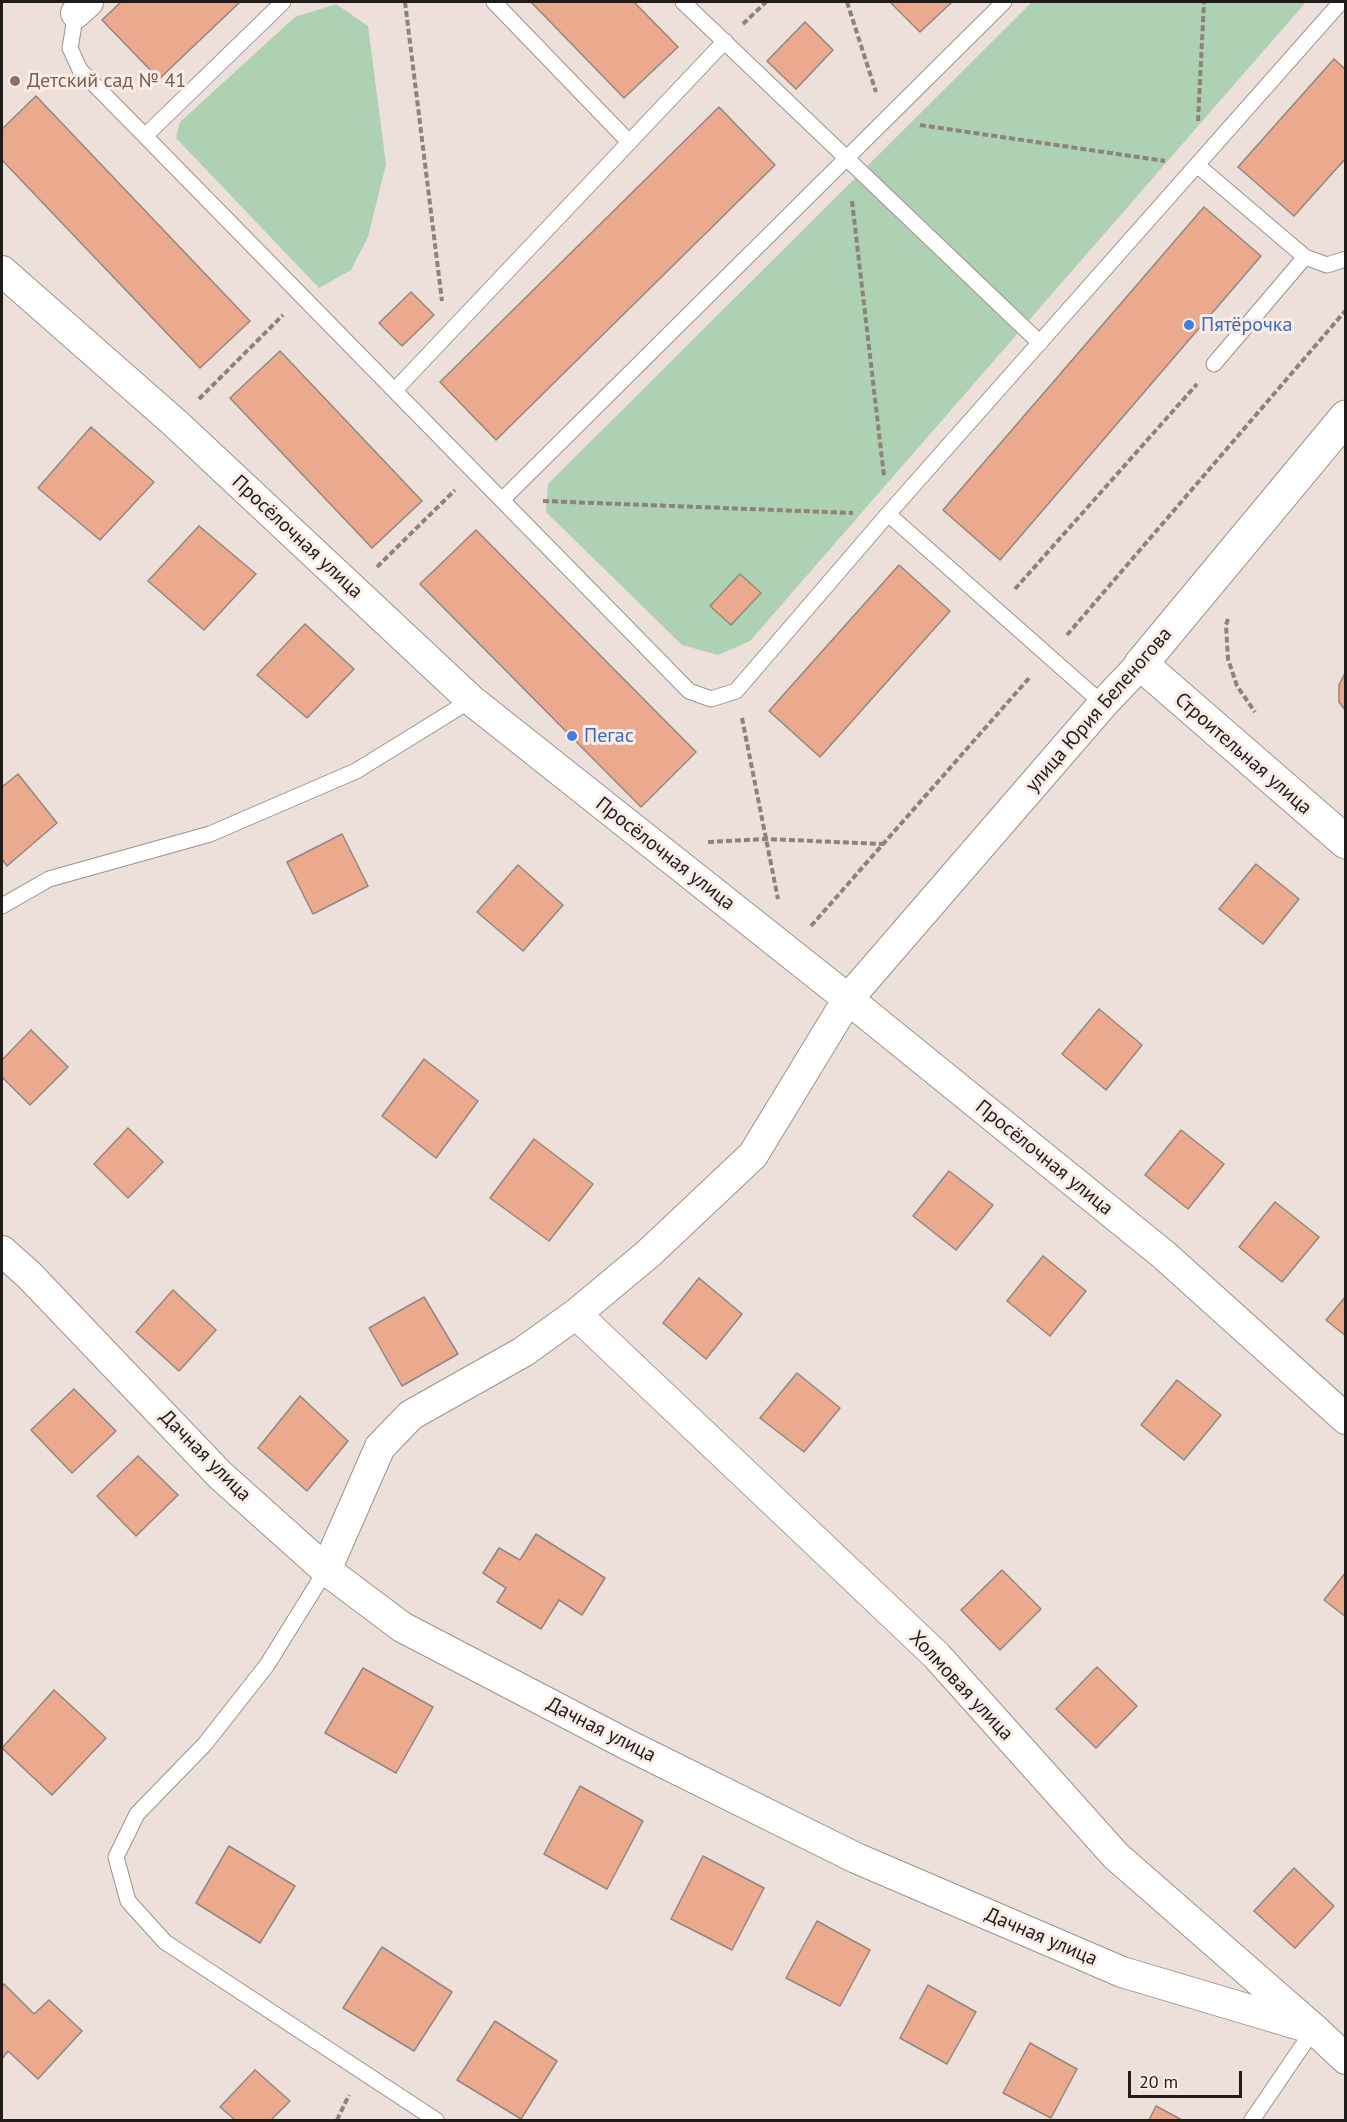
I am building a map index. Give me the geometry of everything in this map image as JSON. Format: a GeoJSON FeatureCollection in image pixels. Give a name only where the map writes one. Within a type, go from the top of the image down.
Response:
{"type":"FeatureCollection","features":[{"type":"Feature","properties":{"kind":"street","name":"Просёлочная улица"},"geometry":{"type":"LineString","coordinates":[[2,271],[175,423],[471,700],[848,999],[1164,1256],[1346,1419]]}},
{"type":"Feature","properties":{"kind":"street","name":"улица Юрия Беленогова"},"geometry":{"type":"LineString","coordinates":[[326,1570],[381,1447],[411,1415],[523,1352],[576,1314],[648,1254],[753,1155],[848,999],[1103,704],[1141,664],[1346,417]]}},
{"type":"Feature","properties":{"kind":"street","name":"Строительная улица"},"geometry":{"type":"LineString","coordinates":[[1141,664],[1346,843]]}},
{"type":"Feature","properties":{"kind":"street","name":"Дачная улица"},"geometry":{"type":"LineString","coordinates":[[2,1251],[29,1275],[220,1475],[326,1570],[402,1627],[626,1744],[856,1858],[1122,1972],[1314,2029]]}},
{"type":"Feature","properties":{"kind":"street","name":"Холмовая улица"},"geometry":{"type":"LineString","coordinates":[[576,1314],[936,1655],[1116,1856],[1346,2059]]}},
{"type":"Feature","properties":{"kind":"lane"},"geometry":{"type":"LineString","coordinates":[[145,136],[283,2]]}},
{"type":"Feature","properties":{"kind":"lane"},"geometry":{"type":"LineString","coordinates":[[494,2],[629,142]]}},
{"type":"Feature","properties":{"kind":"lane"},"geometry":{"type":"LineString","coordinates":[[683,2],[1040,343]]}},
{"type":"Feature","properties":{"kind":"lane"},"geometry":{"type":"LineString","coordinates":[[503,499],[1004,2]]}},
{"type":"Feature","properties":{"kind":"lane"},"geometry":{"type":"LineString","coordinates":[[82,7],[70,48],[80,70],[689,691],[711,699],[736,691],[888,514],[1341,2]]}},
{"type":"Feature","properties":{"kind":"lane"},"geometry":{"type":"LineString","coordinates":[[395,390],[725,41]]}},
{"type":"Feature","properties":{"kind":"lane"},"geometry":{"type":"LineString","coordinates":[[1197,165],[1305,257],[1327,265],[1346,259]]}},
{"type":"Feature","properties":{"kind":"lane"},"geometry":{"type":"LineString","coordinates":[[1214,364],[1305,257]]}},
{"type":"Feature","properties":{"kind":"lane"},"geometry":{"type":"LineString","coordinates":[[888,514],[1103,704]]}},
{"type":"Feature","properties":{"kind":"lane"},"geometry":{"type":"LineString","coordinates":[[2,906],[50,879],[210,834],[356,771],[471,700]]}},
{"type":"Feature","properties":{"kind":"lane"},"geometry":{"type":"LineString","coordinates":[[326,1570],[267,1665],[205,1744],[137,1814],[116,1857],[128,1901],[165,1942],[436,2121]]}},
{"type":"Feature","properties":{"kind":"lane"},"geometry":{"type":"LineString","coordinates":[[1252,2121],[1314,2029]]}},
{"type":"Feature","properties":{"kind":"path"},"geometry":{"type":"LineString","coordinates":[[405,2],[446,336]]}},
{"type":"Feature","properties":{"kind":"path"},"geometry":{"type":"LineString","coordinates":[[847,2],[885,120],[1197,165],[1204,2]]}},
{"type":"Feature","properties":{"kind":"path"},"geometry":{"type":"LineString","coordinates":[[503,499],[888,514],[847,158]]}},
{"type":"Feature","properties":{"kind":"path"},"geometry":{"type":"LineString","coordinates":[[175,423],[303,295]]}},
{"type":"Feature","properties":{"kind":"path"},"geometry":{"type":"LineString","coordinates":[[788,952],[1048,656],[1346,310]]}},
{"type":"Feature","properties":{"kind":"path"},"geometry":{"type":"LineString","coordinates":[[997,610],[1214,364]]}},
{"type":"Feature","properties":{"kind":"path"},"geometry":{"type":"LineString","coordinates":[[353,590],[474,470]]}},
{"type":"Feature","properties":{"kind":"path"},"geometry":{"type":"LineString","coordinates":[[1229,614],[1226,625],[1228,659],[1238,686],[1254,711],[1262,718]]}},
{"type":"Feature","properties":{"kind":"path"},"geometry":{"type":"LineString","coordinates":[[736,691],[788,952]]}},
{"type":"Feature","properties":{"kind":"path"},"geometry":{"type":"LineString","coordinates":[[653,844],[766,839],[884,844]]}},
{"type":"Feature","properties":{"kind":"green space"},"geometry":{"type":"Polygon","coordinates":[[[1032,2],[1306,2],[750,641],[718,655],[682,645],[546,512],[548,484],[1032,2]]]}},
{"type":"Feature","properties":{"kind":"green space"},"geometry":{"type":"Polygon","coordinates":[[[336,4],[368,26],[386,164],[368,237],[351,270],[319,288],[176,138],[180,122],[295,17],[336,4]]]}},
{"type":"Feature","properties":{"kind":"building"},"geometry":{"type":"Polygon","coordinates":[[[121,2],[240,2],[159,79],[102,20],[121,2]]]}},
{"type":"Feature","properties":{"kind":"building"},"geometry":{"type":"Polygon","coordinates":[[[531,2],[634,2],[678,47],[624,98],[531,2]]]}},
{"type":"Feature","properties":{"kind":"building"},"geometry":{"type":"Polygon","coordinates":[[[890,2],[952,2],[920,32],[890,2]]]}},
{"type":"Feature","properties":{"kind":"building"},"geometry":{"type":"Polygon","coordinates":[[[805,22],[833,50],[796,89],[767,61],[805,22]]]}},
{"type":"Feature","properties":{"kind":"building"},"geometry":{"type":"Polygon","coordinates":[[[1334,59],[1346,70],[1346,158],[1294,216],[1238,167],[1334,59]]]}},
{"type":"Feature","properties":{"kind":"building"},"geometry":{"type":"Polygon","coordinates":[[[36,96],[250,321],[200,368],[2,160],[2,129],[36,96]]]}},
{"type":"Feature","properties":{"kind":"building"},"geometry":{"type":"Polygon","coordinates":[[[719,107],[775,165],[496,440],[440,382],[719,107]]]}},
{"type":"Feature","properties":{"kind":"building"},"geometry":{"type":"Polygon","coordinates":[[[1204,207],[1261,256],[1000,560],[943,510],[1204,207]]]}},
{"type":"Feature","properties":{"kind":"building"},"geometry":{"type":"Polygon","coordinates":[[[411,292],[434,315],[402,346],[379,323],[411,292]]]}},
{"type":"Feature","properties":{"kind":"building"},"geometry":{"type":"Polygon","coordinates":[[[280,351],[422,501],[372,548],[230,398],[280,351]]]}},
{"type":"Feature","properties":{"kind":"building"},"geometry":{"type":"Polygon","coordinates":[[[91,427],[154,482],[100,540],[38,488],[91,427]]]}},
{"type":"Feature","properties":{"kind":"building"},"geometry":{"type":"Polygon","coordinates":[[[199,526],[256,574],[204,630],[148,581],[199,526]]]}},
{"type":"Feature","properties":{"kind":"building"},"geometry":{"type":"Polygon","coordinates":[[[476,530],[696,752],[641,807],[420,584],[476,530]]]}},
{"type":"Feature","properties":{"kind":"building"},"geometry":{"type":"Polygon","coordinates":[[[899,565],[950,611],[820,757],[769,711],[899,565]]]}},
{"type":"Feature","properties":{"kind":"building"},"geometry":{"type":"Polygon","coordinates":[[[740,574],[761,593],[731,625],[710,606],[740,574]]]}},
{"type":"Feature","properties":{"kind":"building"},"geometry":{"type":"Polygon","coordinates":[[[305,624],[354,669],[307,718],[257,675],[305,624]]]}},
{"type":"Feature","properties":{"kind":"building"},"geometry":{"type":"Polygon","coordinates":[[[1346,672],[1346,711],[1339,702],[1339,685],[1346,672]]]}},
{"type":"Feature","properties":{"kind":"building"},"geometry":{"type":"Polygon","coordinates":[[[18,774],[57,823],[7,866],[2,859],[2,787],[18,774]]]}},
{"type":"Feature","properties":{"kind":"building"},"geometry":{"type":"Polygon","coordinates":[[[342,834],[368,886],[313,914],[287,862],[342,834]]]}},
{"type":"Feature","properties":{"kind":"building"},"geometry":{"type":"Polygon","coordinates":[[[1256,864],[1299,899],[1263,944],[1219,909],[1256,864]]]}},
{"type":"Feature","properties":{"kind":"building"},"geometry":{"type":"Polygon","coordinates":[[[518,865],[563,905],[523,951],[477,912],[518,865]]]}},
{"type":"Feature","properties":{"kind":"building"},"geometry":{"type":"Polygon","coordinates":[[[1099,1009],[1142,1045],[1106,1090],[1062,1054],[1099,1009]]]}},
{"type":"Feature","properties":{"kind":"building"},"geometry":{"type":"Polygon","coordinates":[[[31,1030],[68,1067],[30,1105],[2,1077],[2,1060],[31,1030]]]}},
{"type":"Feature","properties":{"kind":"building"},"geometry":{"type":"Polygon","coordinates":[[[424,1059],[478,1101],[436,1158],[382,1116],[424,1059]]]}},
{"type":"Feature","properties":{"kind":"building"},"geometry":{"type":"Polygon","coordinates":[[[128,1128],[163,1162],[128,1198],[94,1164],[128,1128]]]}},
{"type":"Feature","properties":{"kind":"building"},"geometry":{"type":"Polygon","coordinates":[[[1181,1130],[1224,1164],[1188,1209],[1145,1175],[1181,1130]]]}},
{"type":"Feature","properties":{"kind":"building"},"geometry":{"type":"Polygon","coordinates":[[[534,1139],[593,1184],[549,1241],[490,1198],[534,1139]]]}},
{"type":"Feature","properties":{"kind":"building"},"geometry":{"type":"Polygon","coordinates":[[[949,1171],[993,1205],[956,1250],[913,1216],[949,1171]]]}},
{"type":"Feature","properties":{"kind":"building"},"geometry":{"type":"Polygon","coordinates":[[[1275,1202],[1319,1237],[1282,1282],[1239,1247],[1275,1202]]]}},
{"type":"Feature","properties":{"kind":"building"},"geometry":{"type":"Polygon","coordinates":[[[1043,1256],[1086,1291],[1050,1336],[1007,1301],[1043,1256]]]}},
{"type":"Feature","properties":{"kind":"building"},"geometry":{"type":"Polygon","coordinates":[[[699,1278],[742,1314],[706,1359],[663,1323],[699,1278]]]}},
{"type":"Feature","properties":{"kind":"building"},"geometry":{"type":"Polygon","coordinates":[[[173,1290],[216,1330],[179,1371],[136,1332],[173,1290]]]}},
{"type":"Feature","properties":{"kind":"building"},"geometry":{"type":"Polygon","coordinates":[[[1346,1296],[1346,1336],[1326,1320],[1346,1296]]]}},
{"type":"Feature","properties":{"kind":"building"},"geometry":{"type":"Polygon","coordinates":[[[424,1297],[458,1354],[402,1386],[369,1328],[424,1297]]]}},
{"type":"Feature","properties":{"kind":"building"},"geometry":{"type":"Polygon","coordinates":[[[797,1373],[840,1408],[804,1452],[760,1418],[797,1373]]]}},
{"type":"Feature","properties":{"kind":"building"},"geometry":{"type":"Polygon","coordinates":[[[1177,1380],[1221,1415],[1184,1460],[1141,1425],[1177,1380]]]}},
{"type":"Feature","properties":{"kind":"building"},"geometry":{"type":"Polygon","coordinates":[[[74,1389],[116,1431],[72,1473],[31,1430],[74,1389]]]}},
{"type":"Feature","properties":{"kind":"building"},"geometry":{"type":"Polygon","coordinates":[[[300,1396],[348,1441],[307,1491],[258,1448],[300,1396]]]}},
{"type":"Feature","properties":{"kind":"building"},"geometry":{"type":"Polygon","coordinates":[[[138,1456],[178,1495],[136,1536],[97,1496],[138,1456]]]}},
{"type":"Feature","properties":{"kind":"building"},"geometry":{"type":"Polygon","coordinates":[[[536,1534],[605,1578],[582,1615],[559,1600],[541,1629],[497,1602],[506,1588],[483,1573],[499,1548],[520,1560],[536,1534]]]}},
{"type":"Feature","properties":{"kind":"building"},"geometry":{"type":"Polygon","coordinates":[[[1002,1570],[1041,1609],[1000,1650],[961,1610],[1002,1570]]]}},
{"type":"Feature","properties":{"kind":"building"},"geometry":{"type":"Polygon","coordinates":[[[1346,1572],[1346,1617],[1324,1600],[1346,1572]]]}},
{"type":"Feature","properties":{"kind":"building"},"geometry":{"type":"Polygon","coordinates":[[[1097,1667],[1137,1706],[1096,1748],[1056,1709],[1097,1667]]]}},
{"type":"Feature","properties":{"kind":"building"},"geometry":{"type":"Polygon","coordinates":[[[363,1668],[433,1707],[396,1773],[325,1733],[363,1668]]]}},
{"type":"Feature","properties":{"kind":"building"},"geometry":{"type":"Polygon","coordinates":[[[54,1690],[106,1738],[52,1795],[2,1748],[54,1690]]]}},
{"type":"Feature","properties":{"kind":"building"},"geometry":{"type":"Polygon","coordinates":[[[580,1786],[643,1821],[607,1889],[544,1854],[580,1786]]]}},
{"type":"Feature","properties":{"kind":"building"},"geometry":{"type":"Polygon","coordinates":[[[229,1846],[295,1886],[260,1943],[196,1903],[229,1846]]]}},
{"type":"Feature","properties":{"kind":"building"},"geometry":{"type":"Polygon","coordinates":[[[703,1856],[764,1888],[732,1950],[671,1919],[703,1856]]]}},
{"type":"Feature","properties":{"kind":"building"},"geometry":{"type":"Polygon","coordinates":[[[1294,1868],[1334,1906],[1295,1948],[1254,1911],[1294,1868]]]}},
{"type":"Feature","properties":{"kind":"building"},"geometry":{"type":"Polygon","coordinates":[[[817,1921],[870,1950],[840,2006],[786,1978],[817,1921]]]}},
{"type":"Feature","properties":{"kind":"building"},"geometry":{"type":"Polygon","coordinates":[[[382,1947],[452,1992],[414,2051],[343,2008],[382,1947]]]}},
{"type":"Feature","properties":{"kind":"building"},"geometry":{"type":"Polygon","coordinates":[[[4,1984],[34,2014],[49,2000],[82,2031],[38,2079],[8,2051],[2,2059],[2,1987],[4,1984]]]}},
{"type":"Feature","properties":{"kind":"building"},"geometry":{"type":"Polygon","coordinates":[[[928,1985],[976,2012],[947,2064],[900,2038],[928,1985]]]}},
{"type":"Feature","properties":{"kind":"building"},"geometry":{"type":"Polygon","coordinates":[[[495,2021],[557,2061],[521,2119],[457,2080],[495,2021]]]}},
{"type":"Feature","properties":{"kind":"building"},"geometry":{"type":"Polygon","coordinates":[[[1030,2043],[1077,2069],[1051,2118],[1003,2093],[1030,2043]]]}},
{"type":"Feature","properties":{"kind":"building"},"geometry":{"type":"Polygon","coordinates":[[[255,2070],[290,2101],[271,2120],[235,2120],[220,2107],[255,2070]]]}},
{"type":"Feature","properties":{"kind":"building"},"geometry":{"type":"Polygon","coordinates":[[[1156,2106],[1182,2120],[1149,2120],[1156,2106]]]}},
{"type":"Feature","properties":{"kind":"place","name":"Детский сад № 41"},"geometry":{"type":"Point","coordinates":[15,81]}},
{"type":"Feature","properties":{"kind":"place","name":"Пятёрочка"},"geometry":{"type":"Point","coordinates":[1189,325]}},
{"type":"Feature","properties":{"kind":"place","name":"Пегас"},"geometry":{"type":"Point","coordinates":[572,736]}}]}
